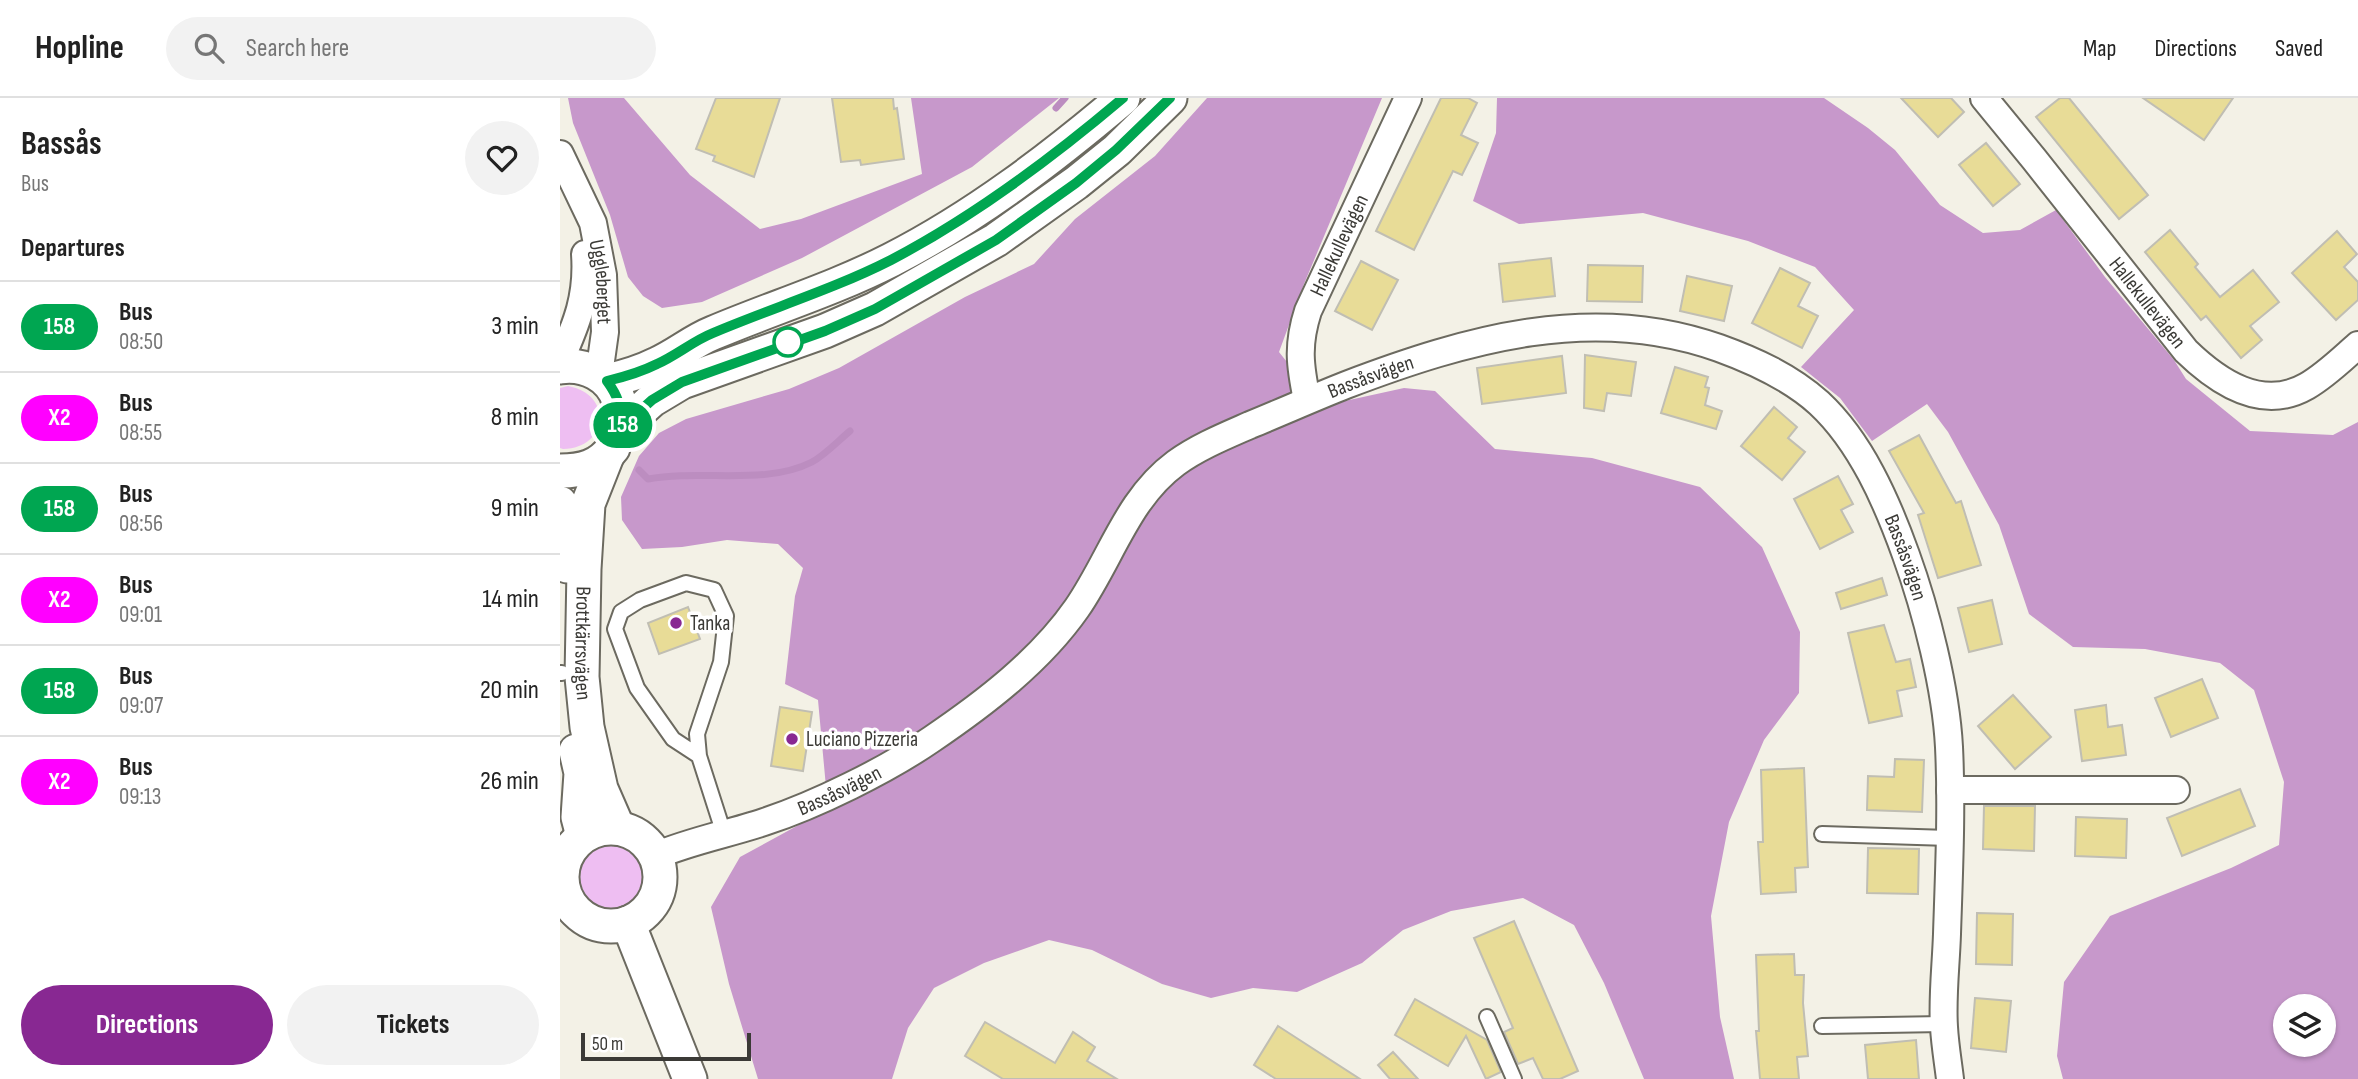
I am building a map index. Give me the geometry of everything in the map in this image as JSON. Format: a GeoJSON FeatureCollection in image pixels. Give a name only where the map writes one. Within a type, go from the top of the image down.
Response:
{"type":"FeatureCollection","features":[{"type":"Feature","properties":{"kind":"street"},"geometry":{"type":"LineString","coordinates":[[603,378],[649,368],[710,334],[826,289],[891,260],[956,222],[1031,172],[1122,98]]}},
{"type":"Feature","properties":{"kind":"street"},"geometry":{"type":"LineString","coordinates":[[622,427],[652,400],[682,382],[825,331],[875,309],[996,240],[1076,183],[1127,141],[1170,98]]}},
{"type":"Feature","properties":{"kind":"street","name":"Hallekullevägen"},"geometry":{"type":"LineString","coordinates":[[1307,400],[1299,364],[1302,330],[1308,311],[1408,98]]}},
{"type":"Feature","properties":{"kind":"street","name":"Hallekullevägen"},"geometry":{"type":"LineString","coordinates":[[1984,98],[2186,351],[2217,378],[2239,391],[2263,396],[2286,394],[2306,387],[2358,345]]}},
{"type":"Feature","properties":{"kind":"street","name":"Uggleberget"},"geometry":{"type":"LineString","coordinates":[[560,154],[593,223],[603,275],[603,378]]}},
{"type":"Feature","properties":{"kind":"street","name":"Uggleberget"},"geometry":{"type":"LineString","coordinates":[[560,361],[575,328],[584,298],[586,270],[577,193]]}},
{"type":"Feature","properties":{"kind":"street","name":"Bassåsvägen"},"geometry":{"type":"LineString","coordinates":[[655,856],[769,821],[825,797],[927,743],[1027,664],[1073,615],[1131,511],[1161,476],[1176,463],[1228,435],[1307,400],[1416,358],[1455,347],[1520,334],[1583,326],[1646,330],[1704,342],[1749,358],[1792,382],[1822,405],[1854,446],[1876,484],[1906,556],[1943,695],[1949,743],[1944,1024],[1950,1079]]}},
{"type":"Feature","properties":{"kind":"street"},"geometry":{"type":"LineString","coordinates":[[560,367],[579,367],[603,378],[617,394],[622,410],[622,427]]}},
{"type":"Feature","properties":{"kind":"street","name":"Brottkärrsvägen"},"geometry":{"type":"LineString","coordinates":[[618,828],[601,789],[587,727],[582,677],[588,504],[622,427]]}},
{"type":"Feature","properties":{"kind":"street"},"geometry":{"type":"LineString","coordinates":[[560,471],[577,471],[593,466],[607,456]]}},
{"type":"Feature","properties":{"kind":"street","name":"Brottkärrsvägen"},"geometry":{"type":"LineString","coordinates":[[560,503],[567,536],[561,673],[570,729],[581,773],[578,817],[583,836]]}},
{"type":"Feature","properties":{"kind":"street"},"geometry":{"type":"LineString","coordinates":[[1950,790],[2176,790]]}},
{"type":"Feature","properties":{"kind":"street"},"geometry":{"type":"LineString","coordinates":[[560,932],[612,923],[645,912],[656,895],[660,876],[655,856],[640,837],[618,828],[605,828],[583,836],[569,850],[561,869],[562,885],[568,902],[580,915],[612,923],[690,1079]]}},
{"type":"Feature","properties":{"kind":"lane"},"geometry":{"type":"LineString","coordinates":[[699,756],[673,739],[637,688],[615,629],[621,612],[640,600],[686,583],[715,590],[726,616],[721,662],[697,734],[699,756],[724,834]]}},
{"type":"Feature","properties":{"kind":"lane"},"geometry":{"type":"LineString","coordinates":[[1822,834],[1949,838]]}},
{"type":"Feature","properties":{"kind":"lane"},"geometry":{"type":"LineString","coordinates":[[1486,1017],[1514,1079]]}},
{"type":"Feature","properties":{"kind":"lane"},"geometry":{"type":"LineString","coordinates":[[1822,1026],[1944,1024]]}},
{"type":"Feature","properties":{"kind":"shaded area"},"geometry":{"type":"Polygon","coordinates":[[[568,98],[624,98],[690,175],[760,229],[801,219],[922,174],[911,98],[1059,98],[972,167],[802,258],[702,302],[662,308],[643,296],[628,277],[610,215],[573,123],[568,98]]]}},
{"type":"Feature","properties":{"kind":"shaded area"},"geometry":{"type":"Polygon","coordinates":[[[1207,98],[1382,98],[1304,284],[1279,352],[1322,406],[1404,388],[1435,391],[1495,449],[1592,458],[1700,487],[1762,547],[1800,632],[1799,693],[1764,740],[1729,822],[1711,916],[1720,1017],[1734,1079],[1644,1079],[1604,983],[1574,925],[1523,898],[1451,911],[1403,930],[1362,963],[1297,992],[1253,988],[1211,998],[1162,984],[1092,950],[1049,940],[984,963],[934,988],[908,1028],[892,1079],[758,1079],[729,984],[711,907],[740,857],[828,809],[818,700],[785,684],[795,596],[803,568],[778,544],[727,540],[682,547],[642,549],[622,520],[621,497],[639,456],[659,433],[686,419],[789,389],[839,368],[965,297],[1034,264],[1075,219],[1155,156],[1207,98]]]}},
{"type":"Feature","properties":{"kind":"shaded area"},"geometry":{"type":"Polygon","coordinates":[[[1497,98],[1824,98],[1895,150],[1940,205],[1983,233],[2020,230],[2056,210],[2186,379],[2250,431],[2333,435],[2358,422],[2358,1079],[2063,1079],[2057,1056],[2064,982],[2110,916],[2231,868],[2279,845],[2284,782],[2254,690],[2220,663],[2145,649],[2073,647],[2029,614],[1999,525],[1948,432],[1927,404],[1872,441],[1840,398],[1801,367],[1854,310],[1815,267],[1748,241],[1643,213],[1519,224],[1473,201],[1496,133],[1497,98]]]}},
{"type":"Feature","properties":{"kind":"shaded area"},"geometry":{"type":"Polygon","coordinates":[[[568,386],[583,391],[593,399],[600,420],[597,431],[590,440],[563,449],[560,448],[560,388],[568,386]]]}},
{"type":"Feature","properties":{"kind":"shaded area"},"geometry":{"type":"Polygon","coordinates":[[[611,846],[623,848],[633,855],[640,865],[640,889],[633,899],[623,906],[611,908],[599,906],[589,899],[582,889],[580,877],[582,865],[589,855],[599,848],[611,846]]]}},
{"type":"Feature","properties":{"kind":"building"},"geometry":{"type":"Polygon","coordinates":[[[716,98],[780,98],[754,177],[713,161],[715,156],[696,149],[716,98]]]}},
{"type":"Feature","properties":{"kind":"building"},"geometry":{"type":"Polygon","coordinates":[[[832,98],[893,98],[894,109],[897,108],[904,159],[861,165],[860,160],[841,162],[832,98]]]}},
{"type":"Feature","properties":{"kind":"building"},"geometry":{"type":"Polygon","coordinates":[[[1441,98],[1468,98],[1477,103],[1461,135],[1478,143],[1462,175],[1453,171],[1414,250],[1376,231],[1441,98]]]}},
{"type":"Feature","properties":{"kind":"building"},"geometry":{"type":"Polygon","coordinates":[[[1901,98],[1951,98],[1964,112],[1938,137],[1901,98]]]}},
{"type":"Feature","properties":{"kind":"building"},"geometry":{"type":"Polygon","coordinates":[[[2060,98],[2069,98],[2148,195],[2119,219],[2036,117],[2060,98]]]}},
{"type":"Feature","properties":{"kind":"building"},"geometry":{"type":"Polygon","coordinates":[[[2143,98],[2233,98],[2204,140],[2143,98]]]}},
{"type":"Feature","properties":{"kind":"building"},"geometry":{"type":"Polygon","coordinates":[[[1986,143],[2020,184],[1993,206],[1959,165],[1986,143]]]}},
{"type":"Feature","properties":{"kind":"building"},"geometry":{"type":"Polygon","coordinates":[[[2170,230],[2198,264],[2195,267],[2220,297],[2253,270],[2279,302],[2250,326],[2262,340],[2241,358],[2206,316],[2201,320],[2145,252],[2170,230]]]}},
{"type":"Feature","properties":{"kind":"building"},"geometry":{"type":"Polygon","coordinates":[[[2337,231],[2357,254],[2344,267],[2358,282],[2358,300],[2336,320],[2292,273],[2337,231]]]}},
{"type":"Feature","properties":{"kind":"building"},"geometry":{"type":"Polygon","coordinates":[[[1551,258],[1555,296],[1503,302],[1499,264],[1551,258]]]}},
{"type":"Feature","properties":{"kind":"building"},"geometry":{"type":"Polygon","coordinates":[[[1361,261],[1398,280],[1372,330],[1335,311],[1361,261]]]}},
{"type":"Feature","properties":{"kind":"building"},"geometry":{"type":"Polygon","coordinates":[[[1588,265],[1643,266],[1642,302],[1587,301],[1588,265]]]}},
{"type":"Feature","properties":{"kind":"building"},"geometry":{"type":"Polygon","coordinates":[[[1780,268],[1810,283],[1798,306],[1818,316],[1802,348],[1752,323],[1780,268]]]}},
{"type":"Feature","properties":{"kind":"building"},"geometry":{"type":"Polygon","coordinates":[[[1687,276],[1732,286],[1724,321],[1680,311],[1687,276]]]}},
{"type":"Feature","properties":{"kind":"building"},"geometry":{"type":"Polygon","coordinates":[[[1585,355],[1636,362],[1631,396],[1607,393],[1604,411],[1584,408],[1585,355]]]}},
{"type":"Feature","properties":{"kind":"building"},"geometry":{"type":"Polygon","coordinates":[[[1562,356],[1566,393],[1482,404],[1477,368],[1562,356]]]}},
{"type":"Feature","properties":{"kind":"building"},"geometry":{"type":"Polygon","coordinates":[[[1675,367],[1708,377],[1705,387],[1709,388],[1705,405],[1722,411],[1716,429],[1661,413],[1675,367]]]}},
{"type":"Feature","properties":{"kind":"building"},"geometry":{"type":"Polygon","coordinates":[[[1774,407],[1797,427],[1788,438],[1805,452],[1782,480],[1741,446],[1774,407]]]}},
{"type":"Feature","properties":{"kind":"building"},"geometry":{"type":"Polygon","coordinates":[[[1919,435],[1956,503],[1961,501],[1981,565],[1938,578],[1918,515],[1924,513],[1889,451],[1919,435]]]}},
{"type":"Feature","properties":{"kind":"building"},"geometry":{"type":"Polygon","coordinates":[[[1838,476],[1853,504],[1841,510],[1853,532],[1820,549],[1794,499],[1838,476]]]}},
{"type":"Feature","properties":{"kind":"building"},"geometry":{"type":"Polygon","coordinates":[[[1882,578],[1887,595],[1841,609],[1836,593],[1882,578]]]}},
{"type":"Feature","properties":{"kind":"building"},"geometry":{"type":"Polygon","coordinates":[[[1992,600],[2002,644],[1969,652],[1958,608],[1992,600]]]}},
{"type":"Feature","properties":{"kind":"building"},"geometry":{"type":"Polygon","coordinates":[[[688,607],[700,639],[659,654],[648,623],[688,607]]]}},
{"type":"Feature","properties":{"kind":"building"},"geometry":{"type":"Polygon","coordinates":[[[1884,625],[1896,662],[1910,659],[1916,687],[1897,691],[1902,716],[1869,723],[1848,633],[1884,625]]]}},
{"type":"Feature","properties":{"kind":"building"},"geometry":{"type":"Polygon","coordinates":[[[2202,679],[2218,718],[2171,737],[2155,698],[2202,679]]]}},
{"type":"Feature","properties":{"kind":"building"},"geometry":{"type":"Polygon","coordinates":[[[2013,695],[2051,737],[2015,769],[1978,726],[2013,695]]]}},
{"type":"Feature","properties":{"kind":"building"},"geometry":{"type":"Polygon","coordinates":[[[2106,705],[2108,727],[2122,725],[2126,755],[2082,761],[2075,710],[2106,705]]]}},
{"type":"Feature","properties":{"kind":"building","name":"Luciano Pizzeria"},"geometry":{"type":"Polygon","coordinates":[[[780,707],[812,712],[803,771],[771,766],[780,707]]]}},
{"type":"Feature","properties":{"kind":"building"},"geometry":{"type":"Polygon","coordinates":[[[1895,759],[1924,760],[1922,812],[1867,810],[1868,776],[1894,777],[1895,759]]]}},
{"type":"Feature","properties":{"kind":"building"},"geometry":{"type":"Polygon","coordinates":[[[1804,768],[1808,867],[1795,868],[1796,892],[1761,894],[1758,842],[1763,842],[1761,770],[1804,768]]]}},
{"type":"Feature","properties":{"kind":"building"},"geometry":{"type":"Polygon","coordinates":[[[2240,789],[2255,826],[2182,856],[2167,818],[2240,789]]]}},
{"type":"Feature","properties":{"kind":"building"},"geometry":{"type":"Polygon","coordinates":[[[1984,806],[2035,806],[2034,851],[1983,849],[1984,806]]]}},
{"type":"Feature","properties":{"kind":"building"},"geometry":{"type":"Polygon","coordinates":[[[2076,817],[2127,819],[2126,858],[2075,856],[2076,817]]]}},
{"type":"Feature","properties":{"kind":"building"},"geometry":{"type":"Polygon","coordinates":[[[1868,848],[1919,849],[1918,894],[1867,893],[1868,848]]]}},
{"type":"Feature","properties":{"kind":"building"},"geometry":{"type":"Polygon","coordinates":[[[1977,913],[2013,914],[2012,965],[1976,964],[1977,913]]]}},
{"type":"Feature","properties":{"kind":"building"},"geometry":{"type":"Polygon","coordinates":[[[1514,921],[1578,1071],[1560,1079],[1543,1079],[1533,1058],[1518,1064],[1504,1032],[1513,1028],[1474,938],[1514,921]]]}},
{"type":"Feature","properties":{"kind":"building"},"geometry":{"type":"Polygon","coordinates":[[[1794,954],[1795,975],[1804,975],[1803,1003],[1808,1056],[1797,1057],[1799,1079],[1760,1079],[1756,1031],[1759,1031],[1756,955],[1794,954]]]}},
{"type":"Feature","properties":{"kind":"building"},"geometry":{"type":"Polygon","coordinates":[[[1975,998],[2011,1001],[2006,1052],[1971,1048],[1975,998]]]}},
{"type":"Feature","properties":{"kind":"building"},"geometry":{"type":"Polygon","coordinates":[[[1415,999],[1487,1040],[1501,1072],[1486,1079],[1466,1036],[1448,1066],[1395,1035],[1415,999]]]}},
{"type":"Feature","properties":{"kind":"building"},"geometry":{"type":"Polygon","coordinates":[[[985,1022],[1055,1063],[1073,1032],[1095,1047],[1087,1061],[1117,1079],[1003,1079],[965,1056],[985,1022]]]}},
{"type":"Feature","properties":{"kind":"building"},"geometry":{"type":"Polygon","coordinates":[[[1278,1026],[1360,1079],[1276,1079],[1254,1065],[1278,1026]]]}},
{"type":"Feature","properties":{"kind":"building"},"geometry":{"type":"Polygon","coordinates":[[[1916,1040],[1919,1079],[1868,1079],[1865,1045],[1916,1040]]]}},
{"type":"Feature","properties":{"kind":"building"},"geometry":{"type":"Polygon","coordinates":[[[1393,1052],[1418,1079],[1390,1079],[1378,1065],[1393,1052]]]}},
{"type":"Feature","properties":{"kind":"waterway"},"geometry":{"type":"LineString","coordinates":[[1056,108],[1065,98]]}},
{"type":"Feature","properties":{"kind":"waterway"},"geometry":{"type":"LineString","coordinates":[[639,470],[648,479],[774,473],[812,462],[850,431]]}},
{"type":"Feature","properties":{"kind":"bus line","name":"158"},"geometry":{"type":"LineString","coordinates":[[1123,98],[1053,156],[1009,188],[891,260],[826,289],[710,334],[638,372],[607,381],[617,394],[622,410],[622,427],[652,400],[682,382],[825,331],[875,309],[996,240],[1076,183],[1147,122],[1170,98]]}},
{"type":"Feature","properties":{"kind":"place","name":"Tanka"},"geometry":{"type":"Point","coordinates":[676,623]}},
{"type":"Feature","properties":{"kind":"place","name":"Luciano Pizzeria"},"geometry":{"type":"Point","coordinates":[792,739]}}]}
